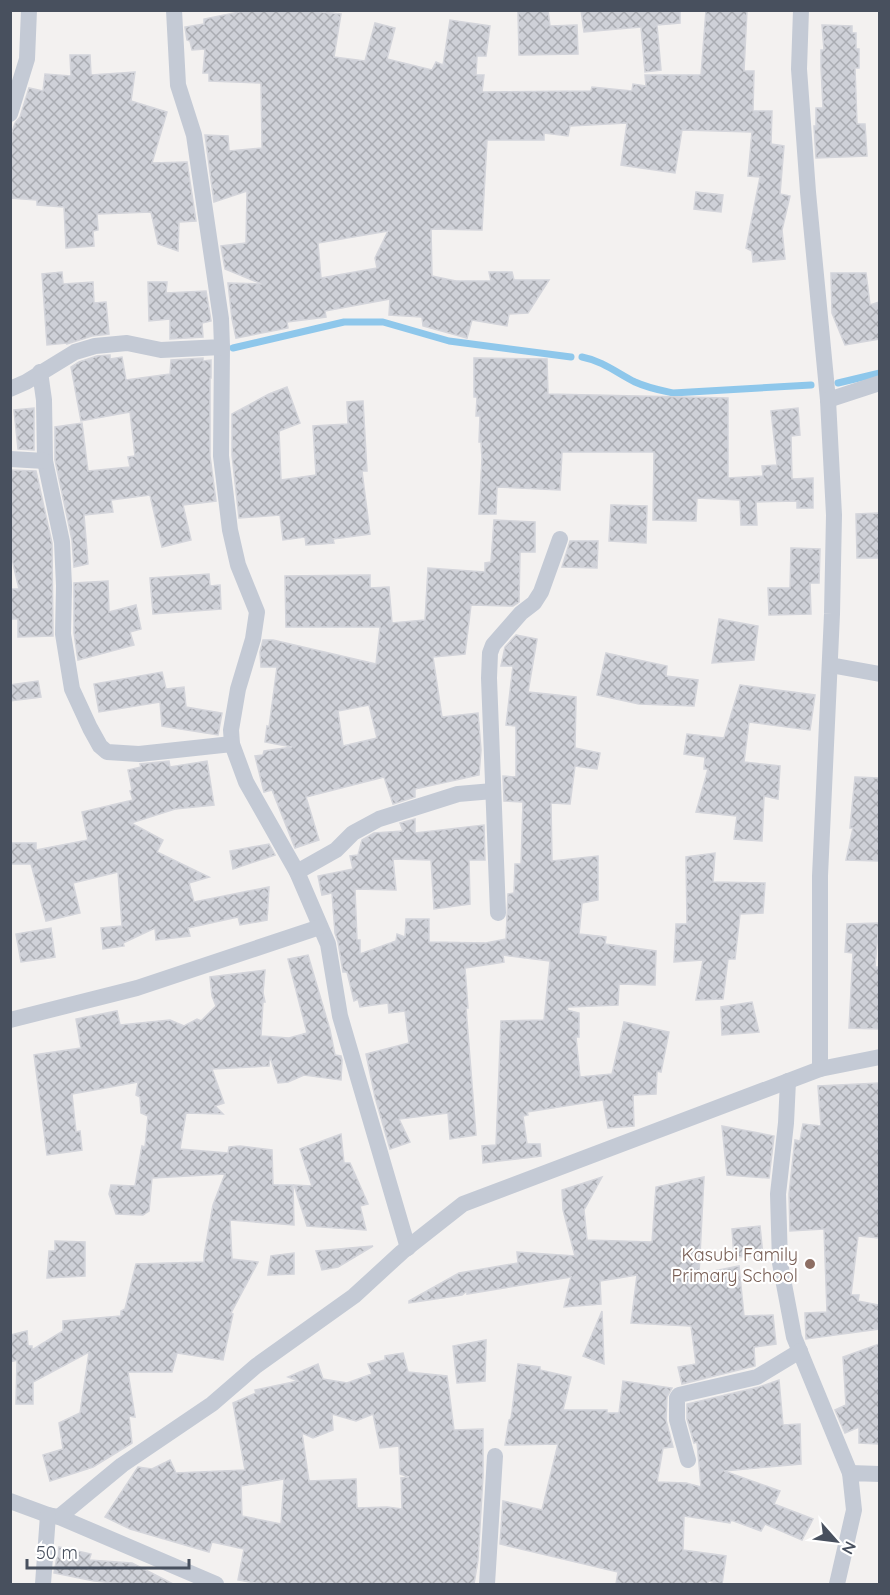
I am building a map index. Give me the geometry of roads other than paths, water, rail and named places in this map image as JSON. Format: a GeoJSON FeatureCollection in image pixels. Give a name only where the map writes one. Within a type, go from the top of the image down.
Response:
{"type":"FeatureCollection","features":[{"type":"Feature","properties":{"kind":"street"},"geometry":{"type":"LineString","coordinates":[[10,114],[27,59],[29,10]]}},
{"type":"Feature","properties":{"kind":"street"},"geometry":{"type":"LineString","coordinates":[[174,10],[178,85],[194,135],[221,319],[221,456],[230,530],[238,565],[257,612],[253,639],[238,689],[231,730],[232,744],[246,782],[297,872],[328,944],[340,1016],[408,1248]]}},
{"type":"Feature","properties":{"kind":"street"},"geometry":{"type":"LineString","coordinates":[[801,10],[799,69],[828,400],[834,515],[830,665],[820,876],[820,1069]]}},
{"type":"Feature","properties":{"kind":"street"},"geometry":{"type":"LineString","coordinates":[[10,388],[75,352],[95,346],[127,344],[161,350],[222,346]]}},
{"type":"Feature","properties":{"kind":"street"},"geometry":{"type":"LineString","coordinates":[[40,372],[44,400],[45,461],[62,542],[63,634],[72,689],[100,746],[107,752],[139,754],[232,744]]}},
{"type":"Feature","properties":{"kind":"street"},"geometry":{"type":"LineString","coordinates":[[828,400],[879,383]]}},
{"type":"Feature","properties":{"kind":"street"},"geometry":{"type":"LineString","coordinates":[[10,459],[45,461]]}},
{"type":"Feature","properties":{"kind":"street"},"geometry":{"type":"LineString","coordinates":[[498,913],[490,653],[493,645],[521,613],[534,603],[541,592],[560,539]]}},
{"type":"Feature","properties":{"kind":"street"},"geometry":{"type":"LineString","coordinates":[[830,665],[879,674]]}},
{"type":"Feature","properties":{"kind":"street"},"geometry":{"type":"LineString","coordinates":[[297,872],[336,850],[353,833],[379,819],[458,794],[494,791]]}},
{"type":"Feature","properties":{"kind":"street"},"geometry":{"type":"LineString","coordinates":[[10,1020],[137,988],[320,927]]}},
{"type":"Feature","properties":{"kind":"street"},"geometry":{"type":"LineString","coordinates":[[42,1584],[54,1516],[122,1465],[212,1404],[256,1366],[354,1296],[408,1248],[463,1204],[820,1069],[879,1057]]}},
{"type":"Feature","properties":{"kind":"street"},"geometry":{"type":"LineString","coordinates":[[788,1081],[778,1194],[780,1263],[794,1336],[850,1473],[854,1510],[841,1584]]}},
{"type":"Feature","properties":{"kind":"street"},"geometry":{"type":"LineString","coordinates":[[688,1460],[678,1420],[677,1398],[679,1395],[757,1377],[800,1351]]}},
{"type":"Feature","properties":{"kind":"street"},"geometry":{"type":"LineString","coordinates":[[488,1584],[495,1456]]}},
{"type":"Feature","properties":{"kind":"street"},"geometry":{"type":"LineString","coordinates":[[850,1473],[879,1474]]}},
{"type":"Feature","properties":{"kind":"street"},"geometry":{"type":"LineString","coordinates":[[10,1501],[54,1516],[216,1584]]}},
{"type":"Feature","properties":{"kind":"waterway"},"geometry":{"type":"LineString","coordinates":[[233,348],[344,322],[383,322],[449,341],[571,357]]}},
{"type":"Feature","properties":{"kind":"waterway"},"geometry":{"type":"LineString","coordinates":[[582,357],[603,364],[640,384],[673,393],[811,385]]}},
{"type":"Feature","properties":{"kind":"waterway"},"geometry":{"type":"LineString","coordinates":[[838,383],[880,373]]}},
{"type":"Feature","properties":{"kind":"place","name":"Kasubi Family Primary School"},"geometry":{"type":"Point","coordinates":[810,1264]}}]}
